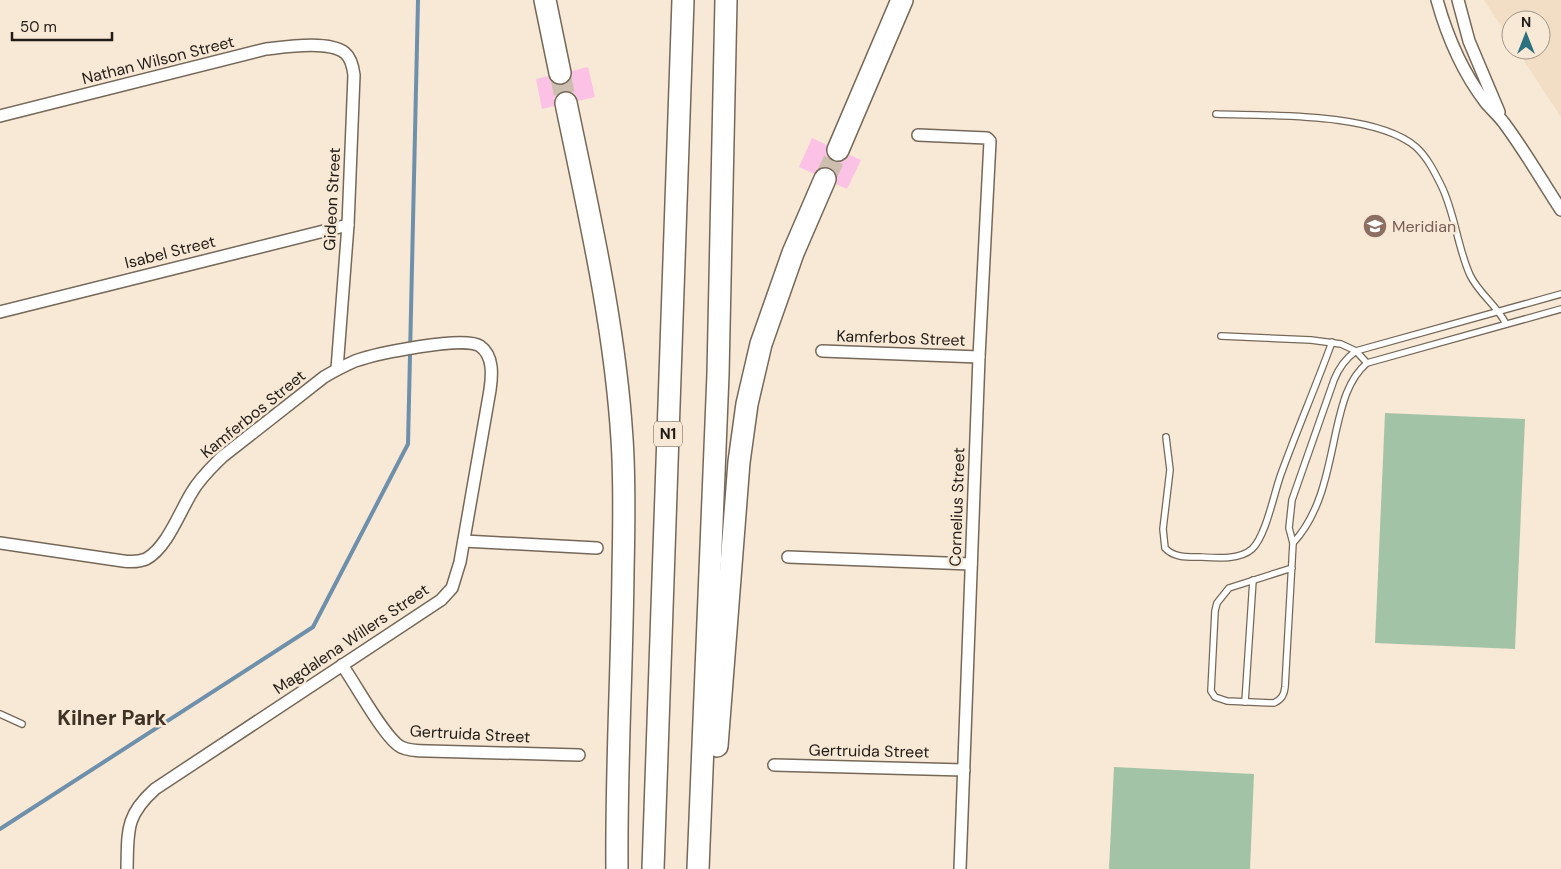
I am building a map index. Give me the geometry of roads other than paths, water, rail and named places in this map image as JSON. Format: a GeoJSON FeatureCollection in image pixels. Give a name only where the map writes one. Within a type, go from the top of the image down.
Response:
{"type":"FeatureCollection","features":[{"type":"Feature","properties":{"kind":"highway"},"geometry":{"type":"LineString","coordinates":[[545,0],[560,73]]}},
{"type":"Feature","properties":{"kind":"highway","name":"N1"},"geometry":{"type":"LineString","coordinates":[[653,869],[683,0]]}},
{"type":"Feature","properties":{"kind":"highway"},"geometry":{"type":"LineString","coordinates":[[698,869],[718,374],[726,0]]}},
{"type":"Feature","properties":{"kind":"highway"},"geometry":{"type":"LineString","coordinates":[[838,150],[902,0]]}},
{"type":"Feature","properties":{"kind":"highway"},"geometry":{"type":"LineString","coordinates":[[566,103],[607,310],[617,380],[622,440],[624,518],[616,818],[617,869]]}},
{"type":"Feature","properties":{"kind":"highway"},"geometry":{"type":"LineString","coordinates":[[708,869],[739,462],[748,404],[761,344],[792,253],[825,179]]}},
{"type":"Feature","properties":{"kind":"street"},"geometry":{"type":"LineString","coordinates":[[1437,0],[1443,21],[1459,58],[1482,97],[1504,122],[1561,210]]}},
{"type":"Feature","properties":{"kind":"street"},"geometry":{"type":"LineString","coordinates":[[1458,0],[1469,40],[1504,122]]}},
{"type":"Feature","properties":{"kind":"street","name":"Nathan Wilson Street"},"geometry":{"type":"LineString","coordinates":[[0,116],[266,49],[299,46],[325,47]]}},
{"type":"Feature","properties":{"kind":"street","name":"Gideon Street"},"geometry":{"type":"LineString","coordinates":[[325,47],[337,49],[345,53],[351,61],[353,69],[348,225],[337,369]]}},
{"type":"Feature","properties":{"kind":"street","name":"Cornelius Street"},"geometry":{"type":"LineString","coordinates":[[918,135],[986,138],[989,139],[990,146],[979,358],[960,869]]}},
{"type":"Feature","properties":{"kind":"street","name":"Isabel Street"},"geometry":{"type":"LineString","coordinates":[[0,312],[348,225]]}},
{"type":"Feature","properties":{"kind":"street","name":"Kamferbos Street"},"geometry":{"type":"LineString","coordinates":[[0,543],[123,561],[146,559],[164,541],[191,493],[210,468],[324,377],[337,369],[368,358],[423,346],[453,343],[477,344]]}},
{"type":"Feature","properties":{"kind":"street","name":"Magdalena Willers Street"},"geometry":{"type":"LineString","coordinates":[[127,869],[130,823],[136,808],[155,789],[441,600],[452,588],[458,573],[464,541],[491,380],[488,356],[482,347],[477,344]]}},
{"type":"Feature","properties":{"kind":"street","name":"Kamferbos Street"},"geometry":{"type":"LineString","coordinates":[[822,351],[979,358]]}},
{"type":"Feature","properties":{"kind":"street"},"geometry":{"type":"LineString","coordinates":[[464,541],[597,548]]}},
{"type":"Feature","properties":{"kind":"street"},"geometry":{"type":"LineString","coordinates":[[788,557],[971,564]]}},
{"type":"Feature","properties":{"kind":"street","name":"Gertruida Street"},"geometry":{"type":"LineString","coordinates":[[342,665],[391,740],[400,747],[428,751],[579,755]]}},
{"type":"Feature","properties":{"kind":"street","name":"Gertruida Street"},"geometry":{"type":"LineString","coordinates":[[774,765],[964,770]]}},
{"type":"Feature","properties":{"kind":"lane"},"geometry":{"type":"LineString","coordinates":[[1216,114],[1331,118],[1377,128],[1414,145],[1424,154],[1442,187],[1461,252],[1470,275],[1477,288],[1500,312],[1506,324]]}},
{"type":"Feature","properties":{"kind":"lane"},"geometry":{"type":"LineString","coordinates":[[1292,568],[1229,588],[1217,603],[1211,691],[1220,700],[1274,702],[1280,700],[1284,694],[1292,568],[1293,543],[1289,528],[1292,500],[1334,380],[1339,368],[1347,358],[1356,351],[1561,294]]}},
{"type":"Feature","properties":{"kind":"lane"},"geometry":{"type":"LineString","coordinates":[[1293,543],[1307,526],[1318,502],[1347,390],[1356,374],[1367,363],[1561,309]]}},
{"type":"Feature","properties":{"kind":"lane"},"geometry":{"type":"LineString","coordinates":[[1221,336],[1332,342],[1356,351],[1367,363]]}},
{"type":"Feature","properties":{"kind":"lane"},"geometry":{"type":"LineString","coordinates":[[1166,437],[1170,470],[1163,529],[1165,548],[1173,555],[1183,556],[1210,557],[1245,554],[1252,549],[1262,534],[1281,475],[1332,342]]}},
{"type":"Feature","properties":{"kind":"lane"},"geometry":{"type":"LineString","coordinates":[[1245,702],[1253,580]]}},
{"type":"Feature","properties":{"kind":"lane"},"geometry":{"type":"LineString","coordinates":[[0,714],[22,724]]}},
{"type":"Feature","properties":{"kind":"waterway"},"geometry":{"type":"LineString","coordinates":[[0,829],[313,627],[408,444],[418,0]]}},
{"type":"Feature","properties":{"kind":"tunnel"},"geometry":{"type":"LineString","coordinates":[[560,73],[566,103]]}},
{"type":"Feature","properties":{"kind":"tunnel"},"geometry":{"type":"LineString","coordinates":[[825,179],[838,150]]}},
{"type":"Feature","properties":{"kind":"place","name":"Meridian"},"geometry":{"type":"Point","coordinates":[1375,226]}},
{"type":"Feature","properties":{"kind":"district","name":"Kilner Park"},"geometry":{"type":"Point","coordinates":[112,718]}}]}
